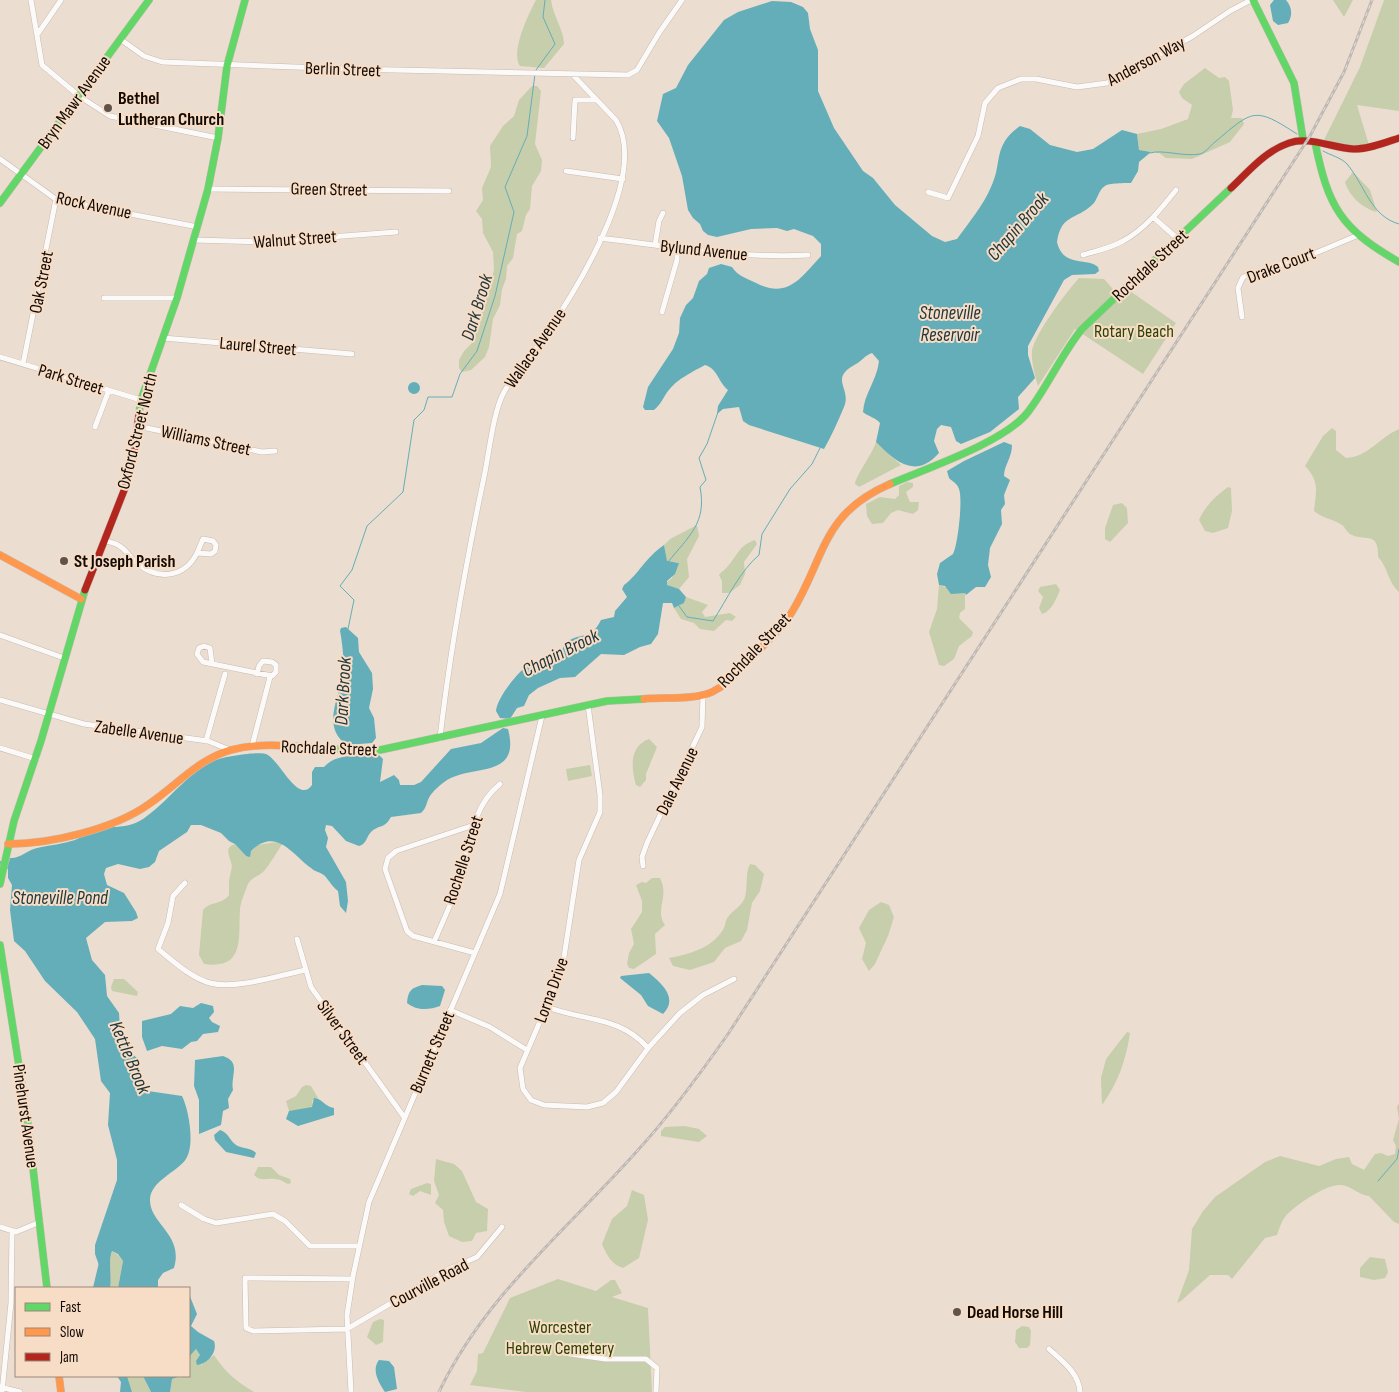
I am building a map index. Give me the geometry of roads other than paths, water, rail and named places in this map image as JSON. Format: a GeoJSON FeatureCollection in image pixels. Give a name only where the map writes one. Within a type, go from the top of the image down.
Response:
{"type":"FeatureCollection","features":[{"type":"Feature","properties":{"kind":"street"},"geometry":{"type":"LineString","coordinates":[[31,0],[42,65],[79,96],[112,117],[218,138]]}},
{"type":"Feature","properties":{"kind":"street"},"geometry":{"type":"LineString","coordinates":[[36,35],[62,0]]}},
{"type":"Feature","properties":{"kind":"street","name":"Bryn Mawr Avenue"},"geometry":{"type":"LineString","coordinates":[[0,203],[149,0]]}},
{"type":"Feature","properties":{"kind":"street","name":"Oxford Street North"},"geometry":{"type":"LineString","coordinates":[[0,884],[9,841],[36,759],[80,599],[126,488],[133,459],[141,400],[177,298],[208,189],[218,138],[227,65],[245,0]]}},
{"type":"Feature","properties":{"kind":"street","name":"Berlin Street"},"geometry":{"type":"LineString","coordinates":[[120,40],[144,56],[156,60],[227,65],[628,75],[635,72],[682,0]]}},
{"type":"Feature","properties":{"kind":"street"},"geometry":{"type":"LineString","coordinates":[[1252,0],[1294,83],[1303,139],[1356,149],[1399,138]]}},
{"type":"Feature","properties":{"kind":"street","name":"Anderson Way"},"geometry":{"type":"LineString","coordinates":[[928,192],[948,198],[978,136],[985,103],[998,88],[1011,81],[1027,79],[1077,87],[1107,83],[1193,36],[1230,11],[1252,0]]}},
{"type":"Feature","properties":{"kind":"street","name":"Wallace Avenue"},"geometry":{"type":"LineString","coordinates":[[440,738],[458,606],[501,399],[507,386],[563,309],[600,238],[616,203],[623,179],[625,160],[622,134],[616,120],[572,74]]}},
{"type":"Feature","properties":{"kind":"street"},"geometry":{"type":"LineString","coordinates":[[573,138],[575,100],[597,100]]}},
{"type":"Feature","properties":{"kind":"street","name":"Rochdale Street"},"geometry":{"type":"LineString","coordinates":[[9,841],[48,840],[126,818],[152,802],[202,763],[230,750],[252,746],[351,752],[384,750],[588,705],[629,698],[703,695],[716,690],[728,681],[784,624],[793,610],[830,532],[852,506],[870,493],[998,437],[1016,425],[1031,409],[1078,334],[1265,156],[1285,144],[1303,139]]}},
{"type":"Feature","properties":{"kind":"street"},"geometry":{"type":"LineString","coordinates":[[1315,142],[1320,172],[1328,194],[1343,222],[1356,236],[1399,262]]}},
{"type":"Feature","properties":{"kind":"street","name":"Rock Avenue"},"geometry":{"type":"LineString","coordinates":[[0,159],[56,199],[198,227]]}},
{"type":"Feature","properties":{"kind":"street"},"geometry":{"type":"LineString","coordinates":[[566,171],[623,179]]}},
{"type":"Feature","properties":{"kind":"street","name":"Green Street"},"geometry":{"type":"LineString","coordinates":[[208,189],[449,190]]}},
{"type":"Feature","properties":{"kind":"street"},"geometry":{"type":"LineString","coordinates":[[1083,256],[1123,241],[1154,218],[1176,190]]}},
{"type":"Feature","properties":{"kind":"street","name":"Oak Street"},"geometry":{"type":"LineString","coordinates":[[23,364],[56,199]]}},
{"type":"Feature","properties":{"kind":"street"},"geometry":{"type":"LineString","coordinates":[[655,245],[659,220],[664,213]]}},
{"type":"Feature","properties":{"kind":"street"},"geometry":{"type":"LineString","coordinates":[[1154,218],[1178,239]]}},
{"type":"Feature","properties":{"kind":"street","name":"Walnut Street"},"geometry":{"type":"LineString","coordinates":[[194,240],[264,242],[396,232]]}},
{"type":"Feature","properties":{"kind":"street","name":"Drake Court"},"geometry":{"type":"LineString","coordinates":[[1242,317],[1238,292],[1242,278],[1318,252],[1356,236]]}},
{"type":"Feature","properties":{"kind":"street","name":"Bylund Avenue"},"geometry":{"type":"LineString","coordinates":[[600,238],[780,256],[808,255]]}},
{"type":"Feature","properties":{"kind":"street"},"geometry":{"type":"LineString","coordinates":[[662,312],[677,260],[677,247]]}},
{"type":"Feature","properties":{"kind":"street"},"geometry":{"type":"LineString","coordinates":[[104,298],[177,298]]}},
{"type":"Feature","properties":{"kind":"street","name":"Laurel Street"},"geometry":{"type":"LineString","coordinates":[[163,338],[352,354]]}},
{"type":"Feature","properties":{"kind":"street","name":"Park Street"},"geometry":{"type":"LineString","coordinates":[[0,357],[141,400]]}},
{"type":"Feature","properties":{"kind":"street"},"geometry":{"type":"LineString","coordinates":[[95,426],[109,390]]}},
{"type":"Feature","properties":{"kind":"street","name":"Williams Street"},"geometry":{"type":"LineString","coordinates":[[137,426],[262,452],[274,451]]}},
{"type":"Feature","properties":{"kind":"street"},"geometry":{"type":"LineString","coordinates":[[103,540],[120,546],[140,566],[161,575],[180,572],[190,564],[197,553]]}},
{"type":"Feature","properties":{"kind":"street"},"geometry":{"type":"LineString","coordinates":[[0,555],[80,599]]}},
{"type":"Feature","properties":{"kind":"street"},"geometry":{"type":"LineString","coordinates":[[0,635],[64,658]]}},
{"type":"Feature","properties":{"kind":"street"},"geometry":{"type":"LineString","coordinates":[[252,746],[270,677],[275,674],[277,668],[274,663],[268,661],[260,664],[257,674]]}},
{"type":"Feature","properties":{"kind":"street"},"geometry":{"type":"LineString","coordinates":[[212,664],[270,677]]}},
{"type":"Feature","properties":{"kind":"street"},"geometry":{"type":"LineString","coordinates":[[206,741],[225,674]]}},
{"type":"Feature","properties":{"kind":"street","name":"Dale Avenue"},"geometry":{"type":"LineString","coordinates":[[643,866],[642,857],[647,843],[702,727],[703,695]]}},
{"type":"Feature","properties":{"kind":"street","name":"Zabelle Avenue"},"geometry":{"type":"LineString","coordinates":[[0,700],[48,715],[106,728],[206,741],[230,750]]}},
{"type":"Feature","properties":{"kind":"street","name":"Lorna Drive"},"geometry":{"type":"LineString","coordinates":[[588,705],[600,808],[594,830],[580,856],[563,967],[527,1050],[520,1076],[523,1089],[531,1100],[544,1105],[587,1107],[599,1104],[612,1095],[648,1048]]}},
{"type":"Feature","properties":{"kind":"street","name":"Burnett Street"},"geometry":{"type":"LineString","coordinates":[[351,1392],[347,1329],[352,1279],[369,1202],[503,885],[542,716]]}},
{"type":"Feature","properties":{"kind":"street"},"geometry":{"type":"LineString","coordinates":[[0,748],[36,759]]}},
{"type":"Feature","properties":{"kind":"street","name":"Rochelle Street"},"geometry":{"type":"LineString","coordinates":[[434,942],[457,886],[474,825],[487,797],[500,784]]}},
{"type":"Feature","properties":{"kind":"street"},"geometry":{"type":"LineString","coordinates":[[474,825],[396,851],[386,860],[385,869],[405,928],[413,936],[475,953]]}},
{"type":"Feature","properties":{"kind":"street"},"geometry":{"type":"LineString","coordinates":[[184,883],[173,896],[168,923],[158,949],[181,967],[208,983],[226,986],[306,970]]}},
{"type":"Feature","properties":{"kind":"street","name":"Silver Street"},"geometry":{"type":"LineString","coordinates":[[297,939],[311,987],[404,1117]]}},
{"type":"Feature","properties":{"kind":"street","name":"Pinehurst Avenue"},"geometry":{"type":"LineString","coordinates":[[0,947],[48,1287]]}},
{"type":"Feature","properties":{"kind":"street"},"geometry":{"type":"LineString","coordinates":[[546,1007],[566,1014],[614,1023],[632,1033],[648,1048],[692,1002],[734,979]]}},
{"type":"Feature","properties":{"kind":"street"},"geometry":{"type":"LineString","coordinates":[[450,1010],[490,1027],[527,1050]]}},
{"type":"Feature","properties":{"kind":"street"},"geometry":{"type":"LineString","coordinates":[[181,1205],[204,1219],[216,1223],[273,1214],[285,1221],[310,1246],[359,1246]]}},
{"type":"Feature","properties":{"kind":"street"},"geometry":{"type":"LineString","coordinates":[[0,1228],[12,1232],[40,1222]]}},
{"type":"Feature","properties":{"kind":"street","name":"Courville Road"},"geometry":{"type":"LineString","coordinates":[[347,1329],[454,1267],[477,1257],[502,1227]]}},
{"type":"Feature","properties":{"kind":"street"},"geometry":{"type":"LineString","coordinates":[[12,1232],[11,1303],[1,1389],[20,1392]]}},
{"type":"Feature","properties":{"kind":"street"},"geometry":{"type":"LineString","coordinates":[[347,1329],[248,1330],[246,1326],[245,1278],[352,1279]]}},
{"type":"Feature","properties":{"kind":"street"},"geometry":{"type":"LineString","coordinates":[[1048,1350],[1066,1364],[1077,1380],[1080,1392]]}},
{"type":"Feature","properties":{"kind":"street"},"geometry":{"type":"LineString","coordinates":[[564,1353],[605,1359],[646,1359],[656,1368],[656,1392]]}},
{"type":"Feature","properties":{"kind":"street"},"geometry":{"type":"LineString","coordinates":[[59,1377],[61,1392]]}},
{"type":"Feature","properties":{"kind":"water"},"geometry":{"type":"Polygon","coordinates":[[[1274,0],[1286,0],[1288,3],[1291,8],[1291,14],[1288,23],[1278,25],[1273,21],[1270,5],[1274,0]]]}},
{"type":"Feature","properties":{"kind":"water","name":"Stoneville Reservoir"},"geometry":{"type":"Polygon","coordinates":[[[772,1],[791,2],[803,7],[808,13],[810,29],[818,50],[818,91],[834,128],[863,171],[873,178],[895,205],[932,236],[945,242],[957,239],[980,207],[995,178],[1005,140],[1020,126],[1030,129],[1050,145],[1077,152],[1093,149],[1122,130],[1137,134],[1139,150],[1151,152],[1139,162],[1138,171],[1131,183],[1105,186],[1092,205],[1070,219],[1062,227],[1057,242],[1064,255],[1070,259],[1093,264],[1098,267],[1099,271],[1095,274],[1072,275],[1064,280],[1028,346],[1028,355],[1035,378],[1018,397],[1019,409],[990,432],[961,444],[956,441],[951,427],[941,425],[937,429],[934,441],[939,453],[922,465],[906,465],[898,461],[876,442],[880,423],[863,412],[878,368],[879,361],[872,353],[843,374],[842,384],[846,400],[824,449],[749,425],[743,421],[739,407],[723,409],[717,414],[718,406],[728,390],[713,369],[705,365],[676,383],[654,410],[645,410],[643,407],[648,387],[673,349],[679,333],[680,318],[686,305],[693,298],[699,281],[707,274],[709,268],[721,264],[732,267],[744,278],[775,289],[784,288],[799,279],[821,256],[821,244],[813,236],[794,229],[787,231],[777,228],[751,229],[717,237],[708,235],[703,231],[700,224],[688,210],[682,176],[669,138],[657,121],[663,94],[676,88],[688,65],[724,20],[738,12],[772,1]]]}},
{"type":"Feature","properties":{"kind":"water"},"geometry":{"type":"Polygon","coordinates":[[[416,382],[419,383],[419,393],[412,394],[409,393],[408,386],[409,383],[416,382]]]}},
{"type":"Feature","properties":{"kind":"water"},"geometry":{"type":"Polygon","coordinates":[[[1004,442],[1012,445],[1004,476],[1010,480],[1004,495],[1005,504],[1001,510],[1002,524],[990,548],[988,565],[991,577],[985,587],[976,587],[966,595],[965,593],[951,594],[945,586],[939,585],[937,574],[940,563],[953,554],[957,541],[959,521],[959,489],[949,478],[947,471],[1004,442]]]}},
{"type":"Feature","properties":{"kind":"water"},"geometry":{"type":"Polygon","coordinates":[[[664,545],[667,561],[679,563],[675,574],[667,581],[667,585],[679,589],[686,597],[684,603],[674,608],[672,603],[663,603],[658,634],[651,644],[624,655],[601,654],[575,677],[560,678],[538,688],[529,695],[524,706],[517,708],[510,719],[500,718],[496,711],[500,698],[521,671],[532,662],[558,655],[567,642],[589,634],[597,627],[601,620],[614,617],[615,611],[627,597],[622,589],[624,585],[664,545]]]}},
{"type":"Feature","properties":{"kind":"water"},"geometry":{"type":"Polygon","coordinates":[[[346,627],[358,638],[359,652],[372,673],[373,689],[369,708],[374,718],[376,738],[372,743],[347,745],[339,738],[335,730],[334,712],[344,670],[340,631],[341,628],[346,627]]]}},
{"type":"Feature","properties":{"kind":"water","name":"Stoneville Pond"},"geometry":{"type":"Polygon","coordinates":[[[503,728],[508,729],[510,745],[508,756],[502,763],[458,775],[447,780],[431,794],[421,813],[391,817],[384,825],[372,831],[364,844],[359,846],[346,841],[332,826],[326,825],[325,830],[328,838],[326,847],[346,882],[348,901],[346,913],[340,906],[338,891],[325,876],[313,869],[284,845],[268,841],[251,851],[250,857],[246,856],[221,833],[201,825],[191,825],[187,832],[159,851],[155,862],[149,867],[140,869],[118,864],[106,868],[104,874],[107,885],[124,893],[138,918],[132,921],[105,922],[86,938],[92,960],[105,975],[107,996],[119,1013],[120,1028],[124,1034],[128,1050],[139,1060],[142,1087],[148,1091],[182,1096],[189,1118],[191,1137],[189,1153],[186,1159],[159,1182],[151,1193],[150,1199],[151,1208],[155,1216],[171,1238],[174,1246],[176,1256],[174,1268],[163,1273],[158,1280],[158,1287],[118,1287],[123,1261],[118,1254],[112,1251],[110,1259],[110,1287],[101,1287],[101,1271],[95,1254],[95,1245],[117,1180],[117,1160],[108,1125],[110,1093],[101,1081],[95,1039],[77,1012],[45,981],[25,951],[14,941],[10,910],[12,885],[8,878],[8,869],[0,868],[0,861],[9,862],[10,858],[17,857],[34,849],[66,843],[98,829],[136,823],[152,812],[195,773],[214,761],[224,758],[248,754],[266,754],[295,786],[307,790],[312,785],[312,772],[315,767],[324,767],[342,757],[379,755],[383,759],[380,782],[394,775],[399,780],[400,785],[414,785],[421,782],[451,749],[481,743],[503,728]]]}},
{"type":"Feature","properties":{"kind":"water"},"geometry":{"type":"Polygon","coordinates":[[[649,973],[659,981],[669,997],[667,1008],[663,1014],[648,1006],[641,995],[620,978],[621,976],[649,973]]]}},
{"type":"Feature","properties":{"kind":"water"},"geometry":{"type":"Polygon","coordinates":[[[422,985],[442,986],[445,990],[440,1006],[423,1009],[407,1003],[411,991],[415,987],[422,985]]]}},
{"type":"Feature","properties":{"kind":"water"},"geometry":{"type":"Polygon","coordinates":[[[201,1003],[213,1006],[214,1012],[209,1018],[220,1026],[218,1032],[203,1034],[197,1041],[191,1042],[182,1049],[162,1046],[147,1051],[142,1037],[142,1021],[171,1014],[180,1006],[193,1008],[201,1003]]]}},
{"type":"Feature","properties":{"kind":"water"},"geometry":{"type":"Polygon","coordinates":[[[223,1056],[229,1059],[234,1066],[233,1090],[228,1099],[229,1108],[223,1111],[221,1125],[199,1134],[199,1100],[194,1086],[195,1060],[223,1056]]]}},
{"type":"Feature","properties":{"kind":"water"},"geometry":{"type":"Polygon","coordinates":[[[314,1098],[334,1108],[334,1115],[298,1126],[286,1119],[289,1111],[312,1107],[314,1098]]]}},
{"type":"Feature","properties":{"kind":"water"},"geometry":{"type":"Polygon","coordinates":[[[220,1130],[236,1145],[256,1153],[254,1158],[226,1152],[215,1140],[214,1135],[220,1130]]]}},
{"type":"Feature","properties":{"kind":"water"},"geometry":{"type":"Polygon","coordinates":[[[190,1296],[197,1314],[191,1326],[214,1341],[215,1345],[211,1357],[197,1365],[196,1361],[200,1355],[196,1349],[190,1356],[190,1296]]]}},
{"type":"Feature","properties":{"kind":"water"},"geometry":{"type":"Polygon","coordinates":[[[379,1360],[389,1361],[394,1367],[397,1389],[385,1392],[378,1381],[376,1368],[379,1360]]]}},
{"type":"Feature","properties":{"kind":"water"},"geometry":{"type":"Polygon","coordinates":[[[118,1377],[127,1377],[132,1392],[120,1392],[121,1382],[118,1377]]]}},
{"type":"Feature","properties":{"kind":"water"},"geometry":{"type":"Polygon","coordinates":[[[144,1377],[179,1377],[172,1379],[170,1392],[151,1392],[144,1377]]]}},
{"type":"Feature","properties":{"kind":"waterway","name":"Dark Brook"},"geometry":{"type":"LineString","coordinates":[[536,70],[555,44],[543,17],[545,0]]}},
{"type":"Feature","properties":{"kind":"waterway","name":"Dark Brook"},"geometry":{"type":"LineString","coordinates":[[348,629],[354,600],[340,586],[352,570],[367,526],[403,492],[414,420],[424,410],[428,397],[452,397],[460,374],[477,351],[495,296],[514,212],[505,187],[527,136],[535,74]]}},
{"type":"Feature","properties":{"kind":"waterway","name":"Chapin Brook"},"geometry":{"type":"LineString","coordinates":[[1150,153],[1160,152],[1187,155],[1202,153],[1238,123],[1254,116],[1271,119],[1297,134]]}},
{"type":"Feature","properties":{"kind":"waterway","name":"Chapin Brook"},"geometry":{"type":"LineString","coordinates":[[1323,151],[1345,162],[1381,214],[1399,224]]}},
{"type":"Feature","properties":{"kind":"waterway","name":"Chapin Brook"},"geometry":{"type":"LineString","coordinates":[[668,562],[689,536],[698,520],[701,510],[700,487],[706,480],[699,458],[707,444],[718,412]]}},
{"type":"Feature","properties":{"kind":"waterway","name":"Chapin Brook"},"geometry":{"type":"LineString","coordinates":[[679,606],[687,617],[713,621],[740,577],[759,555],[762,534],[790,489],[812,464],[820,448]]}},
{"type":"Feature","properties":{"kind":"waterway"},"geometry":{"type":"LineString","coordinates":[[1378,1181],[1397,1159],[1399,1149]]}},
{"type":"Feature","properties":{"kind":"waterway","name":"Kettle Brook"},"geometry":{"type":"LineString","coordinates":[[97,1287],[103,1263]]}},
{"type":"Feature","properties":{"kind":"railway"},"geometry":{"type":"LineString","coordinates":[[439,1392],[458,1357],[480,1324],[504,1294],[650,1136],[685,1094],[728,1034],[1310,136],[1344,72],[1372,0]]}},
{"type":"Feature","properties":{"kind":"place","name":"Bethel Lutheran Church"},"geometry":{"type":"Point","coordinates":[108,108]}},
{"type":"Feature","properties":{"kind":"place","name":"St Joseph Parish"},"geometry":{"type":"Point","coordinates":[64,561]}},
{"type":"Feature","properties":{"kind":"place","name":"Dead Horse Hill"},"geometry":{"type":"Point","coordinates":[957,1312]}},
{"type":"Feature","properties":{"kind":"park label","name":"Rotary Beach"},"geometry":{"type":"Point","coordinates":[1134,331]}},
{"type":"Feature","properties":{"kind":"park label","name":"Worcester Hebrew Cemetery"},"geometry":{"type":"Point","coordinates":[560,1337]}}]}
